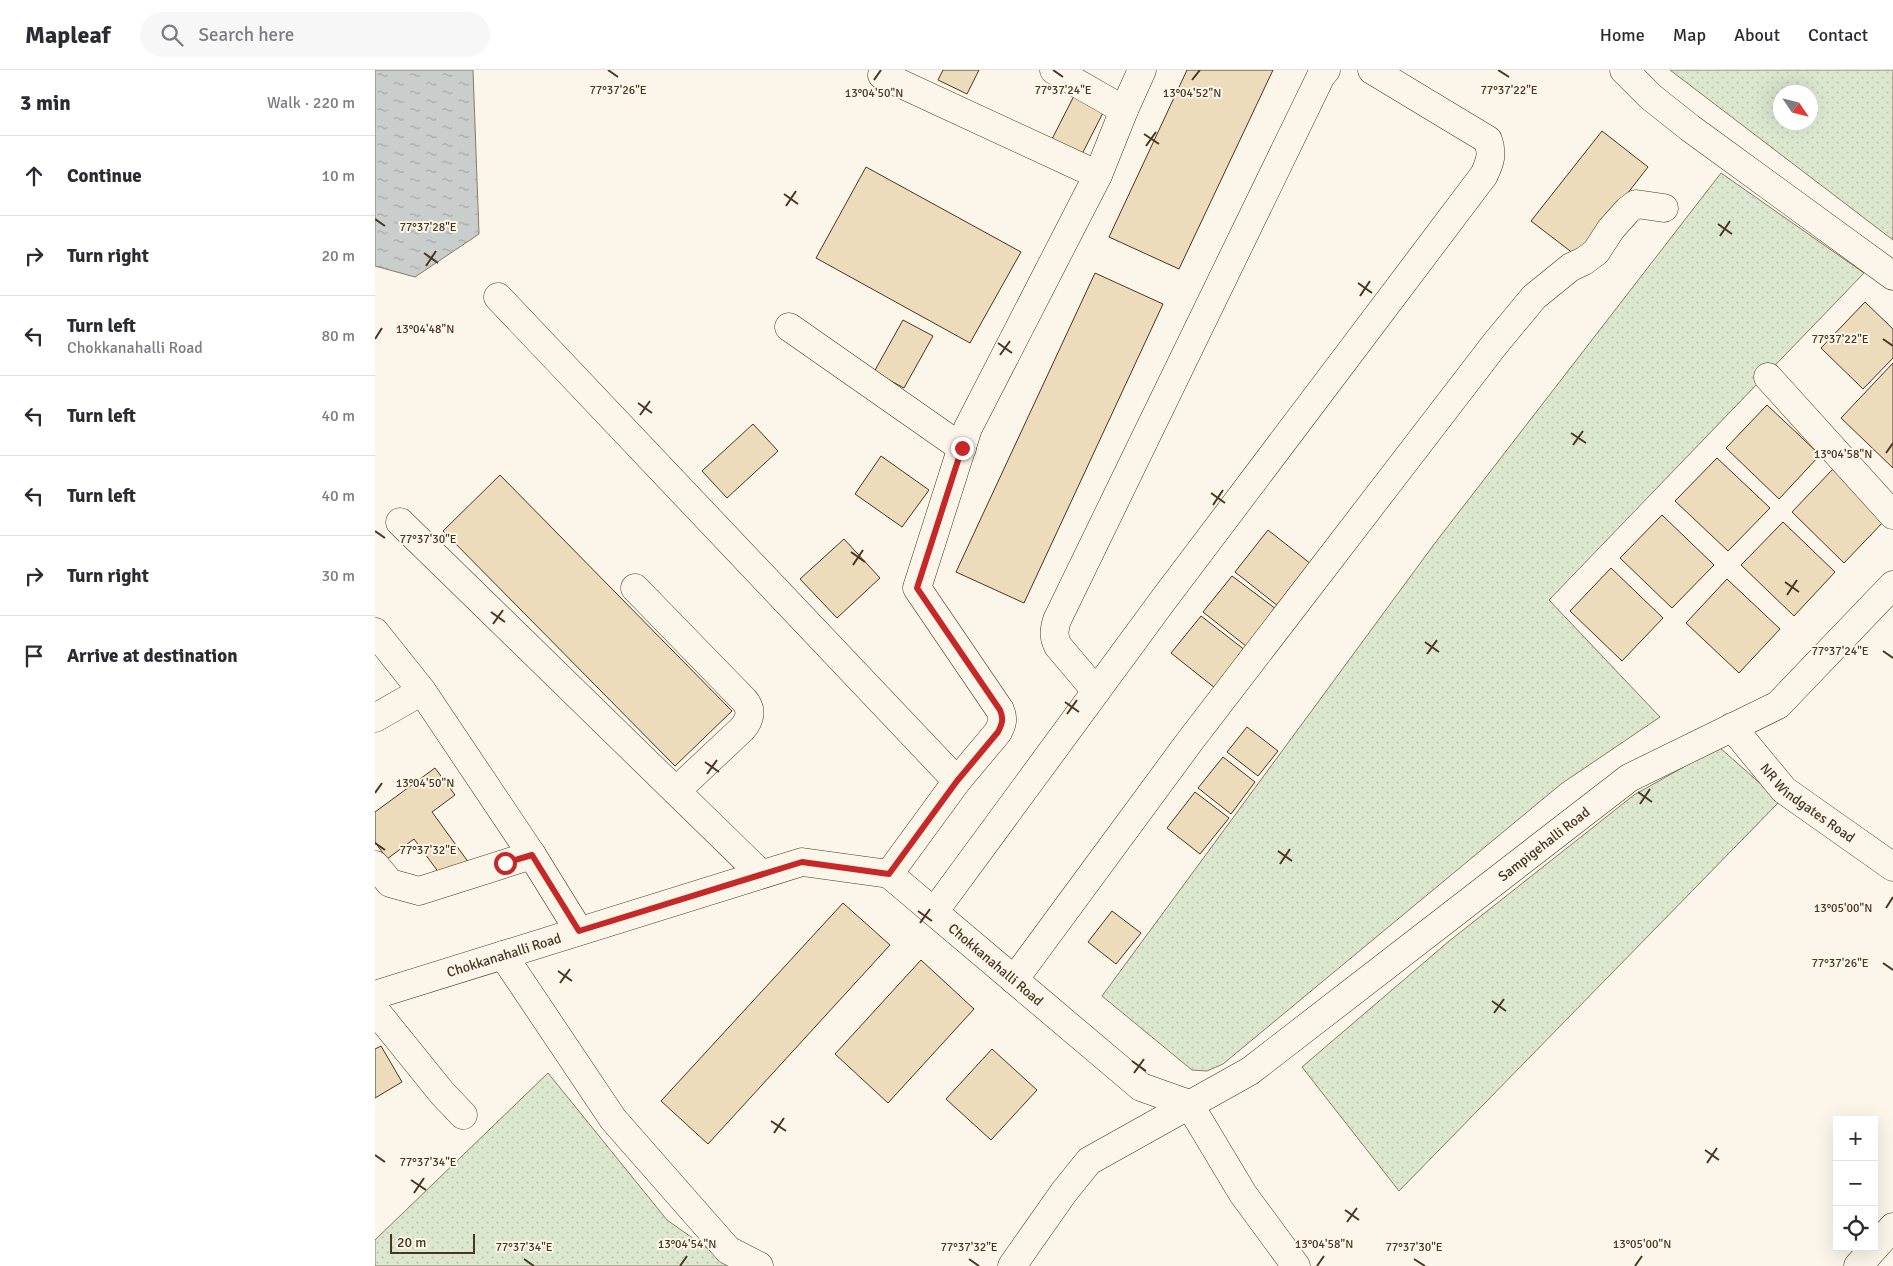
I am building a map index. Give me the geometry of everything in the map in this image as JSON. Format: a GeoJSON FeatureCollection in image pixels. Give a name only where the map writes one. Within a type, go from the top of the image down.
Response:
{"type":"FeatureCollection","features":[{"type":"Feature","properties":{"kind":"street"},"geometry":{"type":"LineString","coordinates":[[1053,70],[1124,110]]}},
{"type":"Feature","properties":{"kind":"street"},"geometry":{"type":"LineString","coordinates":[[889,874],[957,781],[998,732],[1002,724],[1003,717],[1000,710],[917,588],[968,428],[1098,175],[1142,70]]}},
{"type":"Feature","properties":{"kind":"street"},"geometry":{"type":"LineString","coordinates":[[1096,691],[1058,646],[1054,630],[1057,620],[1326,70]]}},
{"type":"Feature","properties":{"kind":"street"},"geometry":{"type":"LineString","coordinates":[[933,912],[1167,595],[1469,196],[1491,162],[1491,149],[1487,140],[1477,132],[1372,70]]}},
{"type":"Feature","properties":{"kind":"street"},"geometry":{"type":"LineString","coordinates":[[1624,70],[1651,97],[1690,128],[1893,276]]}},
{"type":"Feature","properties":{"kind":"street"},"geometry":{"type":"LineString","coordinates":[[882,75],[1098,175]]}},
{"type":"Feature","properties":{"kind":"street"},"geometry":{"type":"LineString","coordinates":[[1014,980],[1190,742],[1534,296],[1571,267],[1597,252],[1611,229],[1636,204],[1664,208]]}},
{"type":"Feature","properties":{"kind":"street"},"geometry":{"type":"LineString","coordinates":[[498,297],[957,781]]}},
{"type":"Feature","properties":{"kind":"street"},"geometry":{"type":"LineString","coordinates":[[789,327],[962,448]]}},
{"type":"Feature","properties":{"kind":"street"},"geometry":{"type":"LineString","coordinates":[[1767,377],[1893,515]]}},
{"type":"Feature","properties":{"kind":"street"},"geometry":{"type":"LineString","coordinates":[[400,522],[761,874]]}},
{"type":"Feature","properties":{"kind":"street","name":"Sampigehalli Road"},"geometry":{"type":"LineString","coordinates":[[1012,1266],[1064,1192],[1089,1161],[1250,1071],[1629,778],[1778,705],[1893,585]]}},
{"type":"Feature","properties":{"kind":"street"},"geometry":{"type":"LineString","coordinates":[[635,588],[750,708],[749,719],[742,729],[676,791]]}},
{"type":"Feature","properties":{"kind":"street"},"geometry":{"type":"LineString","coordinates":[[375,632],[422,691],[532,855],[579,931]]}},
{"type":"Feature","properties":{"kind":"street"},"geometry":{"type":"LineString","coordinates":[[375,718],[422,691]]}},
{"type":"Feature","properties":{"kind":"street","name":"NR Windgates Road"},"geometry":{"type":"LineString","coordinates":[[1732,727],[1784,790],[1893,867]]}},
{"type":"Feature","properties":{"kind":"street"},"geometry":{"type":"LineString","coordinates":[[375,865],[390,883],[419,891],[532,855]]}},
{"type":"Feature","properties":{"kind":"street","name":"Chokkanahalli Road"},"geometry":{"type":"LineString","coordinates":[[375,995],[802,862],[889,874],[1141,1087],[1189,1104]]}},
{"type":"Feature","properties":{"kind":"street"},"geometry":{"type":"LineString","coordinates":[[503,955],[613,1119],[728,1250],[759,1266]]}},
{"type":"Feature","properties":{"kind":"street"},"geometry":{"type":"LineString","coordinates":[[375,1010],[442,1094],[463,1115]]}},
{"type":"Feature","properties":{"kind":"street"},"geometry":{"type":"LineString","coordinates":[[1189,1104],[1243,1194],[1296,1266]]}},
{"type":"Feature","properties":{"kind":"street"},"geometry":{"type":"LineString","coordinates":[[1858,1266],[1893,1227]]}},
{"type":"Feature","properties":{"kind":"green space"},"geometry":{"type":"Polygon","coordinates":[[[1670,70],[1893,70],[1893,240],[1670,70]]]}},
{"type":"Feature","properties":{"kind":"green space"},"geometry":{"type":"Polygon","coordinates":[[[1721,173],[1864,273],[1549,600],[1660,717],[1561,784],[1223,1064],[1207,1071],[1192,1070],[1102,996],[1435,543],[1721,173]]]}},
{"type":"Feature","properties":{"kind":"green space"},"geometry":{"type":"Polygon","coordinates":[[[1719,747],[1780,801],[1399,1191],[1302,1067],[1448,942],[1634,795],[1719,747]]]}},
{"type":"Feature","properties":{"kind":"green space"},"geometry":{"type":"Polygon","coordinates":[[[548,1073],[667,1220],[732,1266],[375,1266],[375,1240],[548,1073]]]}},
{"type":"Feature","properties":{"kind":"water"},"geometry":{"type":"Polygon","coordinates":[[[375,70],[473,70],[479,234],[415,277],[375,266],[375,70]]]}},
{"type":"Feature","properties":{"kind":"building"},"geometry":{"type":"Polygon","coordinates":[[[943,70],[979,70],[967,94],[938,80],[943,70]]]}},
{"type":"Feature","properties":{"kind":"building"},"geometry":{"type":"Polygon","coordinates":[[[1187,70],[1273,70],[1179,269],[1109,237],[1187,70]]]}},
{"type":"Feature","properties":{"kind":"building"},"geometry":{"type":"Polygon","coordinates":[[[1077,90],[1107,105],[1082,154],[1052,139],[1077,90]]]}},
{"type":"Feature","properties":{"kind":"building"},"geometry":{"type":"Polygon","coordinates":[[[1602,131],[1648,167],[1578,257],[1531,221],[1602,131]]]}},
{"type":"Feature","properties":{"kind":"building"},"geometry":{"type":"Polygon","coordinates":[[[866,167],[1021,252],[970,343],[816,258],[866,167]]]}},
{"type":"Feature","properties":{"kind":"building"},"geometry":{"type":"Polygon","coordinates":[[[1095,273],[1163,304],[1024,603],[956,572],[1095,273]]]}},
{"type":"Feature","properties":{"kind":"building"},"geometry":{"type":"Polygon","coordinates":[[[1865,302],[1893,329],[1893,358],[1863,389],[1821,348],[1865,302]]]}},
{"type":"Feature","properties":{"kind":"building"},"geometry":{"type":"Polygon","coordinates":[[[903,320],[933,336],[904,388],[874,372],[903,320]]]}},
{"type":"Feature","properties":{"kind":"building"},"geometry":{"type":"Polygon","coordinates":[[[1893,363],[1893,468],[1841,418],[1893,363]]]}},
{"type":"Feature","properties":{"kind":"building"},"geometry":{"type":"Polygon","coordinates":[[[1767,405],[1820,455],[1779,499],[1726,448],[1767,405]]]}},
{"type":"Feature","properties":{"kind":"building"},"geometry":{"type":"Polygon","coordinates":[[[753,424],[778,451],[727,498],[702,471],[753,424]]]}},
{"type":"Feature","properties":{"kind":"building"},"geometry":{"type":"Polygon","coordinates":[[[881,456],[929,490],[902,527],[855,494],[881,456]]]}},
{"type":"Feature","properties":{"kind":"building"},"geometry":{"type":"Polygon","coordinates":[[[1717,458],[1770,508],[1728,551],[1675,501],[1717,458]]]}},
{"type":"Feature","properties":{"kind":"building"},"geometry":{"type":"Polygon","coordinates":[[[1833,469],[1886,519],[1844,563],[1792,512],[1833,469]]]}},
{"type":"Feature","properties":{"kind":"building"},"geometry":{"type":"Polygon","coordinates":[[[500,475],[732,711],[675,766],[443,531],[500,475]]]}},
{"type":"Feature","properties":{"kind":"building"},"geometry":{"type":"Polygon","coordinates":[[[1662,515],[1714,565],[1672,608],[1620,558],[1662,515]]]}},
{"type":"Feature","properties":{"kind":"building"},"geometry":{"type":"Polygon","coordinates":[[[1783,522],[1835,572],[1794,616],[1741,565],[1783,522]]]}},
{"type":"Feature","properties":{"kind":"building"},"geometry":{"type":"Polygon","coordinates":[[[1268,530],[1316,568],[1283,610],[1235,572],[1268,530]]]}},
{"type":"Feature","properties":{"kind":"building"},"geometry":{"type":"Polygon","coordinates":[[[844,539],[880,578],[837,618],[800,579],[844,539]]]}},
{"type":"Feature","properties":{"kind":"building"},"geometry":{"type":"Polygon","coordinates":[[[1611,568],[1663,618],[1622,661],[1570,611],[1611,568]]]}},
{"type":"Feature","properties":{"kind":"building"},"geometry":{"type":"Polygon","coordinates":[[[1232,576],[1280,612],[1251,650],[1203,612],[1232,576]]]}},
{"type":"Feature","properties":{"kind":"building"},"geometry":{"type":"Polygon","coordinates":[[[1727,579],[1780,629],[1739,673],[1686,623],[1727,579]]]}},
{"type":"Feature","properties":{"kind":"building"},"geometry":{"type":"Polygon","coordinates":[[[1201,616],[1250,654],[1220,692],[1171,653],[1201,616]]]}},
{"type":"Feature","properties":{"kind":"building"},"geometry":{"type":"Polygon","coordinates":[[[1247,727],[1278,751],[1258,776],[1227,752],[1247,727]]]}},
{"type":"Feature","properties":{"kind":"building"},"geometry":{"type":"Polygon","coordinates":[[[1223,757],[1255,782],[1231,814],[1198,788],[1223,757]]]}},
{"type":"Feature","properties":{"kind":"building"},"geometry":{"type":"Polygon","coordinates":[[[435,768],[455,795],[432,812],[469,863],[445,881],[414,839],[387,859],[375,842],[375,812],[435,768]]]}},
{"type":"Feature","properties":{"kind":"building"},"geometry":{"type":"Polygon","coordinates":[[[1195,792],[1229,818],[1200,854],[1167,828],[1195,792]]]}},
{"type":"Feature","properties":{"kind":"building"},"geometry":{"type":"Polygon","coordinates":[[[843,903],[890,945],[708,1144],[661,1101],[843,903]]]}},
{"type":"Feature","properties":{"kind":"building"},"geometry":{"type":"Polygon","coordinates":[[[1112,911],[1141,933],[1116,964],[1088,942],[1112,911]]]}},
{"type":"Feature","properties":{"kind":"building"},"geometry":{"type":"Polygon","coordinates":[[[921,960],[974,1009],[888,1103],[835,1054],[921,960]]]}},
{"type":"Feature","properties":{"kind":"building"},"geometry":{"type":"Polygon","coordinates":[[[381,1046],[402,1082],[375,1098],[375,1049],[381,1046]]]}},
{"type":"Feature","properties":{"kind":"building"},"geometry":{"type":"Polygon","coordinates":[[[992,1049],[1037,1090],[991,1140],[946,1099],[992,1049]]]}},
{"type":"Feature","properties":{"kind":"route"},"geometry":{"type":"LineString","coordinates":[[505,863],[532,855],[579,931],[802,862],[889,874],[957,781],[998,732],[1002,724],[1003,717],[1000,710],[917,588],[962,448]]}}]}
